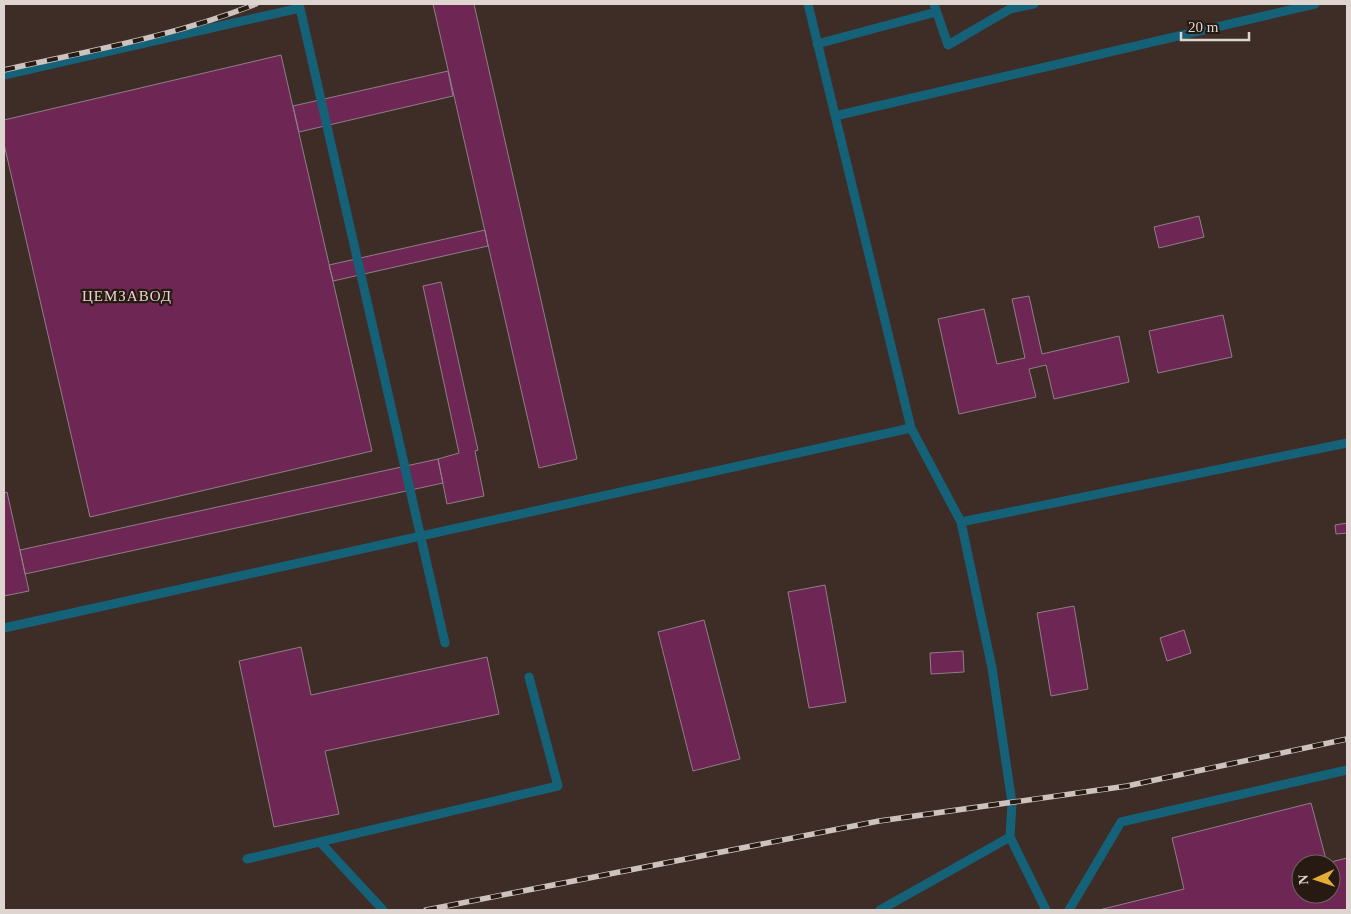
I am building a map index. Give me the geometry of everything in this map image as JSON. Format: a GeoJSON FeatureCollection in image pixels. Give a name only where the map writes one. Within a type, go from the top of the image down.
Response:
{"type":"FeatureCollection","features":[{"type":"Feature","properties":{"kind":"lane"},"geometry":{"type":"LineString","coordinates":[[808,4],[911,428],[961,522],[992,668],[1012,803],[1010,837],[1046,910]]}},
{"type":"Feature","properties":{"kind":"lane"},"geometry":{"type":"LineString","coordinates":[[817,44],[935,8],[948,45],[1010,9],[1034,4]]}},
{"type":"Feature","properties":{"kind":"lane"},"geometry":{"type":"LineString","coordinates":[[835,116],[1316,4]]}},
{"type":"Feature","properties":{"kind":"lane"},"geometry":{"type":"LineString","coordinates":[[4,75],[300,8],[445,643]]}},
{"type":"Feature","properties":{"kind":"lane"},"geometry":{"type":"LineString","coordinates":[[4,628],[911,428]]}},
{"type":"Feature","properties":{"kind":"lane"},"geometry":{"type":"LineString","coordinates":[[961,522],[1347,443]]}},
{"type":"Feature","properties":{"kind":"lane"},"geometry":{"type":"LineString","coordinates":[[247,858],[558,786],[530,677]]}},
{"type":"Feature","properties":{"kind":"lane"},"geometry":{"type":"LineString","coordinates":[[1069,910],[1121,822],[1347,770]]}},
{"type":"Feature","properties":{"kind":"lane"},"geometry":{"type":"LineString","coordinates":[[880,910],[1010,837]]}},
{"type":"Feature","properties":{"kind":"lane"},"geometry":{"type":"LineString","coordinates":[[320,842],[383,910]]}},
{"type":"Feature","properties":{"kind":"shaded area"},"geometry":{"type":"Polygon","coordinates":[[[4,4],[1347,4],[1347,910],[4,910],[4,4]]]}},
{"type":"Feature","properties":{"kind":"building"},"geometry":{"type":"Polygon","coordinates":[[[433,4],[474,4],[577,459],[539,468],[433,4]]]}},
{"type":"Feature","properties":{"kind":"building"},"geometry":{"type":"Polygon","coordinates":[[[281,55],[372,451],[90,517],[4,144],[4,120],[281,55]]]}},
{"type":"Feature","properties":{"kind":"building"},"geometry":{"type":"Polygon","coordinates":[[[448,71],[453,96],[299,132],[293,106],[448,71]]]}},
{"type":"Feature","properties":{"kind":"building"},"geometry":{"type":"Polygon","coordinates":[[[1199,216],[1204,237],[1159,248],[1154,227],[1199,216]]]}},
{"type":"Feature","properties":{"kind":"building"},"geometry":{"type":"Polygon","coordinates":[[[485,230],[488,246],[333,281],[329,265],[485,230]]]}},
{"type":"Feature","properties":{"kind":"building"},"geometry":{"type":"Polygon","coordinates":[[[441,282],[478,450],[475,451],[484,496],[447,504],[438,459],[459,453],[423,286],[441,282]]]}},
{"type":"Feature","properties":{"kind":"building"},"geometry":{"type":"Polygon","coordinates":[[[1029,296],[1042,354],[1119,336],[1129,382],[1054,399],[1046,365],[1029,369],[1036,397],[959,414],[938,319],[984,309],[997,364],[1025,358],[1012,299],[1029,296]]]}},
{"type":"Feature","properties":{"kind":"building"},"geometry":{"type":"Polygon","coordinates":[[[1223,315],[1232,357],[1158,373],[1149,331],[1223,315]]]}},
{"type":"Feature","properties":{"kind":"building"},"geometry":{"type":"Polygon","coordinates":[[[438,459],[443,483],[25,574],[20,550],[438,459]]]}},
{"type":"Feature","properties":{"kind":"building"},"geometry":{"type":"Polygon","coordinates":[[[7,492],[29,591],[4,596],[4,493],[7,492]]]}},
{"type":"Feature","properties":{"kind":"building"},"geometry":{"type":"Polygon","coordinates":[[[1347,523],[1347,533],[1336,534],[1335,525],[1347,523]]]}},
{"type":"Feature","properties":{"kind":"building"},"geometry":{"type":"Polygon","coordinates":[[[825,585],[846,702],[809,708],[788,592],[825,585]]]}},
{"type":"Feature","properties":{"kind":"building"},"geometry":{"type":"Polygon","coordinates":[[[1074,606],[1088,689],[1051,696],[1037,613],[1074,606]]]}},
{"type":"Feature","properties":{"kind":"building"},"geometry":{"type":"Polygon","coordinates":[[[704,620],[740,759],[693,771],[658,632],[704,620]]]}},
{"type":"Feature","properties":{"kind":"building"},"geometry":{"type":"Polygon","coordinates":[[[1184,630],[1191,653],[1167,661],[1160,638],[1184,630]]]}},
{"type":"Feature","properties":{"kind":"building"},"geometry":{"type":"Polygon","coordinates":[[[301,647],[311,695],[487,657],[499,714],[325,751],[339,814],[274,827],[239,661],[301,647]]]}},
{"type":"Feature","properties":{"kind":"building"},"geometry":{"type":"Polygon","coordinates":[[[963,651],[964,672],[931,674],[930,653],[963,651]]]}},
{"type":"Feature","properties":{"kind":"building"},"geometry":{"type":"Polygon","coordinates":[[[1311,803],[1325,854],[1291,854],[1291,904],[1341,904],[1341,860],[1347,858],[1347,910],[1099,910],[1184,889],[1172,838],[1311,803]]]}},
{"type":"Feature","properties":{"kind":"railway"},"geometry":{"type":"LineString","coordinates":[[4,70],[163,34],[256,4]]}},
{"type":"Feature","properties":{"kind":"railway"},"geometry":{"type":"LineString","coordinates":[[426,910],[879,821],[1127,786],[1347,739]]}},
{"type":"Feature","properties":{"kind":"district","name":"ЦЕМЗАВОД"},"geometry":{"type":"Point","coordinates":[127,296]}}]}
